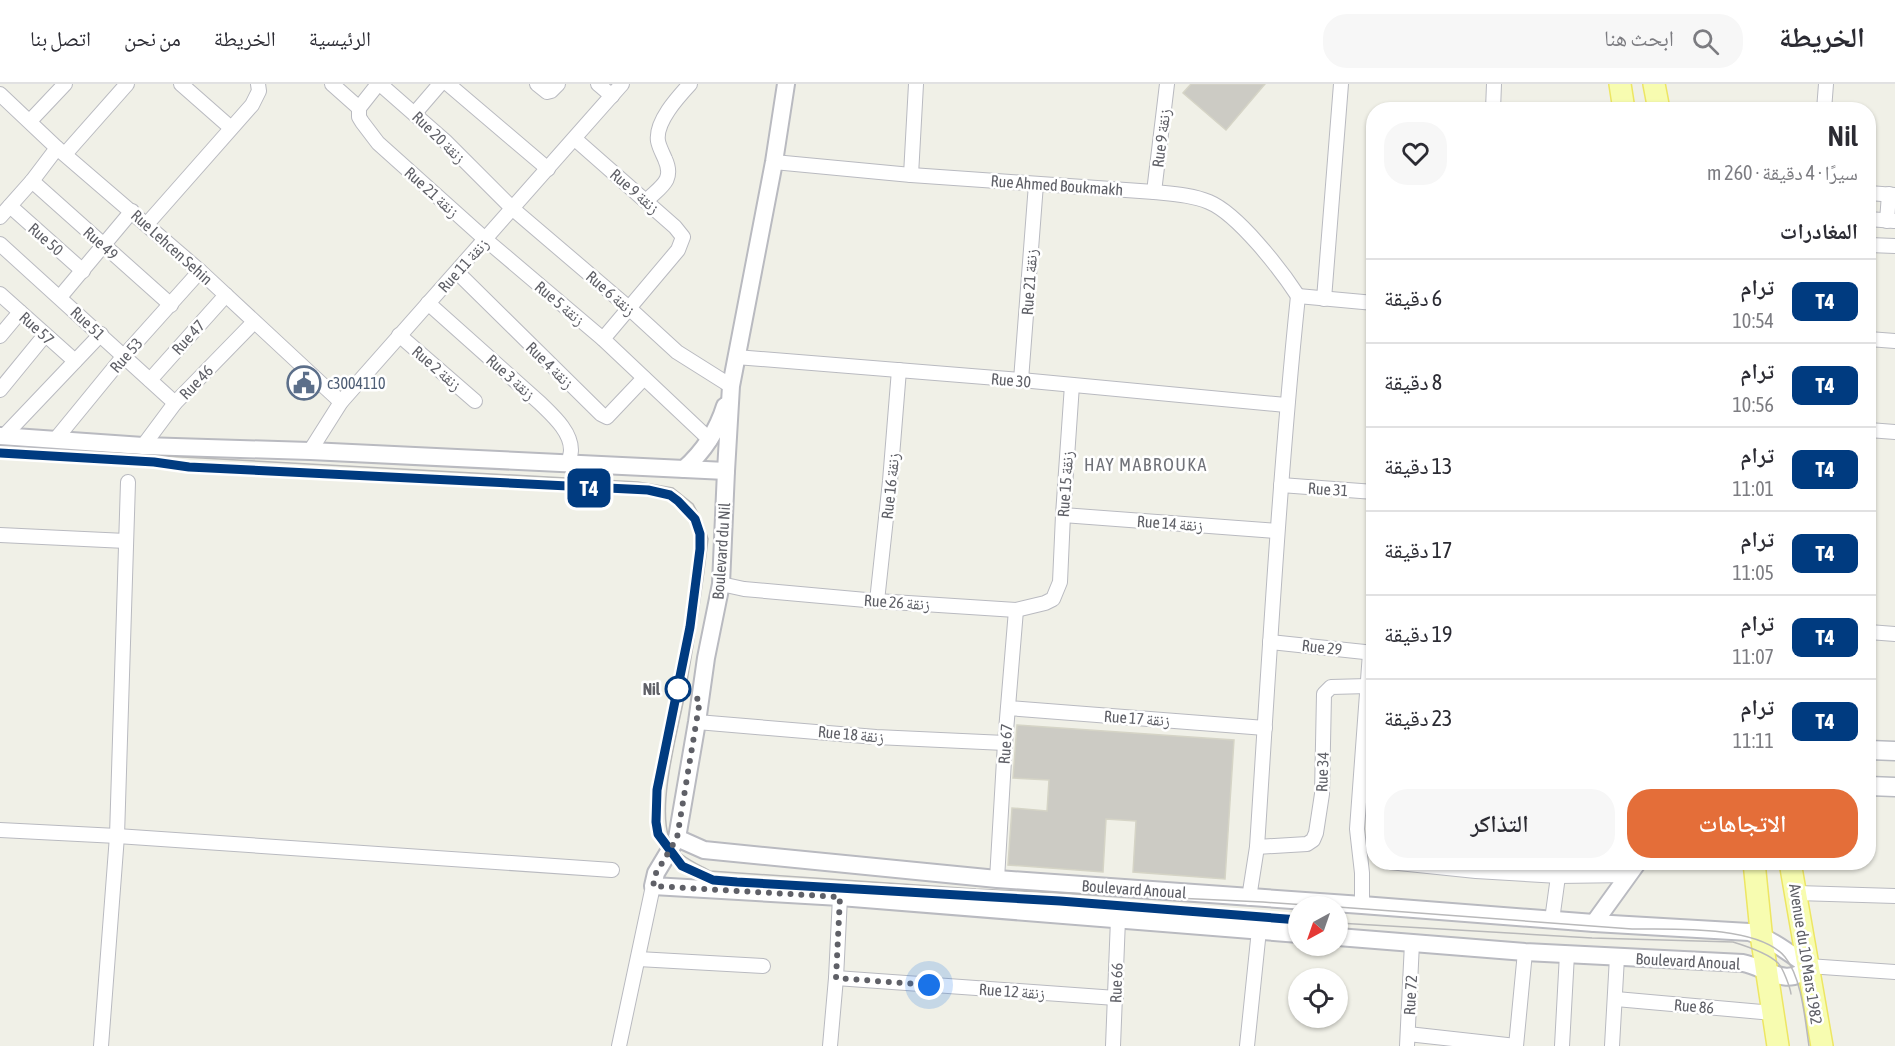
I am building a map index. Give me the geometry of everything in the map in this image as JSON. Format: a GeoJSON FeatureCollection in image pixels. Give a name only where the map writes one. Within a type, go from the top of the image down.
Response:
{"type":"FeatureCollection","features":[{"type":"Feature","properties":{"kind":"main road"},"geometry":{"type":"LineString","coordinates":[[1620,84],[1623,102]]}},
{"type":"Feature","properties":{"kind":"main road"},"geometry":{"type":"LineString","coordinates":[[1654,84],[1657,102]]}},
{"type":"Feature","properties":{"kind":"main road"},"geometry":{"type":"LineString","coordinates":[[1876,750],[1895,751]]}},
{"type":"Feature","properties":{"kind":"main road"},"geometry":{"type":"LineString","coordinates":[[1876,786],[1895,787]]}},
{"type":"Feature","properties":{"kind":"main road"},"geometry":{"type":"LineString","coordinates":[[1755,870],[1761,935],[1778,1046]]}},
{"type":"Feature","properties":{"kind":"main road","name":"Avenue du 10 Mars 1982"},"geometry":{"type":"LineString","coordinates":[[1793,870],[1822,1046]]}},
{"type":"Feature","properties":{"kind":"street"},"geometry":{"type":"LineString","coordinates":[[30,121],[65,84]]}},
{"type":"Feature","properties":{"kind":"street"},"geometry":{"type":"LineString","coordinates":[[5,212],[32,181],[127,84]]}},
{"type":"Feature","properties":{"kind":"street"},"geometry":{"type":"LineString","coordinates":[[181,84],[231,128]]}},
{"type":"Feature","properties":{"kind":"street"},"geometry":{"type":"LineString","coordinates":[[147,224],[256,98],[259,91],[258,84]]}},
{"type":"Feature","properties":{"kind":"street"},"geometry":{"type":"LineString","coordinates":[[332,84],[359,108],[379,84]]}},
{"type":"Feature","properties":{"kind":"street","name":"Rue 20 زنقة"},"geometry":{"type":"LineString","coordinates":[[379,84],[446,141],[495,193]]}},
{"type":"Feature","properties":{"kind":"street"},"geometry":{"type":"LineString","coordinates":[[415,113],[440,84]]}},
{"type":"Feature","properties":{"kind":"street"},"geometry":{"type":"LineString","coordinates":[[448,84],[548,168]]}},
{"type":"Feature","properties":{"kind":"street"},"geometry":{"type":"LineString","coordinates":[[537,84],[547,92],[558,84]]}},
{"type":"Feature","properties":{"kind":"street"},"geometry":{"type":"LineString","coordinates":[[598,84],[612,96]]}},
{"type":"Feature","properties":{"kind":"street","name":"Rue 11 زنقة"},"geometry":{"type":"LineString","coordinates":[[310,451],[341,402],[622,84]]}},
{"type":"Feature","properties":{"kind":"street"},"geometry":{"type":"LineString","coordinates":[[646,201],[668,180],[670,168],[658,141],[660,126],[674,102],[690,84]]}},
{"type":"Feature","properties":{"kind":"street","name":"Boulevard du Nil"},"geometry":{"type":"LineString","coordinates":[[618,1046],[656,873],[677,838],[706,658],[722,584],[731,386],[774,162],[786,84]]}},
{"type":"Feature","properties":{"kind":"street"},"geometry":{"type":"LineString","coordinates":[[911,175],[916,84]]}},
{"type":"Feature","properties":{"kind":"street","name":"Rue 9 زنقة"},"geometry":{"type":"LineString","coordinates":[[1154,192],[1167,84]]}},
{"type":"Feature","properties":{"kind":"street"},"geometry":{"type":"LineString","coordinates":[[1323,299],[1341,84]]}},
{"type":"Feature","properties":{"kind":"street"},"geometry":{"type":"LineString","coordinates":[[1493,102],[1494,84]]}},
{"type":"Feature","properties":{"kind":"street"},"geometry":{"type":"LineString","coordinates":[[1825,102],[1826,84]]}},
{"type":"Feature","properties":{"kind":"street","name":"Rue Lehcen Sehin"},"geometry":{"type":"LineString","coordinates":[[0,94],[200,271],[341,402]]}},
{"type":"Feature","properties":{"kind":"street","name":"Rue 21 زنقة"},"geometry":{"type":"LineString","coordinates":[[359,108],[359,117],[378,143],[485,239]]}},
{"type":"Feature","properties":{"kind":"street","name":"Rue 9 زنقة"},"geometry":{"type":"LineString","coordinates":[[575,139],[680,232],[682,242],[678,250],[629,308]]}},
{"type":"Feature","properties":{"kind":"street","name":"Rue Ahmed Boukmakh"},"geometry":{"type":"LineString","coordinates":[[774,162],[1193,197],[1222,209],[1231,216],[1276,264],[1298,296]]}},
{"type":"Feature","properties":{"kind":"street","name":"Rue 49"},"geometry":{"type":"LineString","coordinates":[[32,181],[171,305]]}},
{"type":"Feature","properties":{"kind":"street","name":"Rue 21 زنقة"},"geometry":{"type":"LineString","coordinates":[[1021,380],[1036,184]]}},
{"type":"Feature","properties":{"kind":"street","name":"Rue 6 زنقة"},"geometry":{"type":"LineString","coordinates":[[495,193],[677,352],[731,386]]}},
{"type":"Feature","properties":{"kind":"street"},"geometry":{"type":"LineString","coordinates":[[1876,193],[1892,194],[1891,221],[1876,220]]}},
{"type":"Feature","properties":{"kind":"street"},"geometry":{"type":"LineString","coordinates":[[60,297],[132,211]]}},
{"type":"Feature","properties":{"kind":"street","name":"Rue 50"},"geometry":{"type":"LineString","coordinates":[[5,212],[83,271]]}},
{"type":"Feature","properties":{"kind":"street","name":"Rue 5 زنقة"},"geometry":{"type":"LineString","coordinates":[[485,239],[603,339],[710,440]]}},
{"type":"Feature","properties":{"kind":"street","name":"Rue 51"},"geometry":{"type":"LineString","coordinates":[[0,244],[175,403]]}},
{"type":"Feature","properties":{"kind":"street"},"geometry":{"type":"LineString","coordinates":[[1876,245],[1895,246]]}},
{"type":"Feature","properties":{"kind":"street","name":"Rue 53"},"geometry":{"type":"LineString","coordinates":[[55,440],[123,357],[200,271]]}},
{"type":"Feature","properties":{"kind":"street","name":"Rue 4 زنقة"},"geometry":{"type":"LineString","coordinates":[[457,272],[601,414],[607,417],[644,378]]}},
{"type":"Feature","properties":{"kind":"street","name":"Rue 57"},"geometry":{"type":"LineString","coordinates":[[0,294],[75,361]]}},
{"type":"Feature","properties":{"kind":"street","name":"Rue 47"},"geometry":{"type":"LineString","coordinates":[[150,380],[226,295]]}},
{"type":"Feature","properties":{"kind":"street"},"geometry":{"type":"LineString","coordinates":[[1249,898],[1257,847],[1276,531],[1298,296],[1366,302]]}},
{"type":"Feature","properties":{"kind":"street","name":"Rue 3 زنقة"},"geometry":{"type":"LineString","coordinates":[[428,303],[553,417],[570,442],[568,464]]}},
{"type":"Feature","properties":{"kind":"street"},"geometry":{"type":"LineString","coordinates":[[603,339],[629,308]]}},
{"type":"Feature","properties":{"kind":"street"},"geometry":{"type":"LineString","coordinates":[[0,336],[20,312]]}},
{"type":"Feature","properties":{"kind":"street","name":"Rue 46"},"geometry":{"type":"LineString","coordinates":[[143,446],[175,403],[254,322]]}},
{"type":"Feature","properties":{"kind":"street","name":"Rue 53"},"geometry":{"type":"LineString","coordinates":[[2,436],[45,395],[101,334]]}},
{"type":"Feature","properties":{"kind":"street"},"geometry":{"type":"LineString","coordinates":[[0,390],[45,335]]}},
{"type":"Feature","properties":{"kind":"street","name":"Rue 2 زنقة"},"geometry":{"type":"LineString","coordinates":[[399,335],[475,401]]}},
{"type":"Feature","properties":{"kind":"street"},"geometry":{"type":"LineString","coordinates":[[1876,340],[1895,341]]}},
{"type":"Feature","properties":{"kind":"street","name":"Rue 30"},"geometry":{"type":"LineString","coordinates":[[736,357],[1021,380],[1286,405]]}},
{"type":"Feature","properties":{"kind":"street","name":"Rue 16 زنقة"},"geometry":{"type":"LineString","coordinates":[[878,601],[899,370]]}},
{"type":"Feature","properties":{"kind":"street","name":"Rue 15 زنقة"},"geometry":{"type":"LineString","coordinates":[[1060,582],[1072,385]]}},
{"type":"Feature","properties":{"kind":"street"},"geometry":{"type":"LineString","coordinates":[[684,470],[710,440],[721,419],[731,386]]}},
{"type":"Feature","properties":{"kind":"street"},"geometry":{"type":"LineString","coordinates":[[1876,431],[1895,432]]}},
{"type":"Feature","properties":{"kind":"street"},"geometry":{"type":"LineString","coordinates":[[2,436],[143,446],[310,451],[726,471]]}},
{"type":"Feature","properties":{"kind":"street"},"geometry":{"type":"LineString","coordinates":[[101,1046],[117,836],[128,482]]}},
{"type":"Feature","properties":{"kind":"street","name":"Rue 31"},"geometry":{"type":"LineString","coordinates":[[1281,485],[1366,491]]}},
{"type":"Feature","properties":{"kind":"street","name":"Rue 14 زنقة"},"geometry":{"type":"LineString","coordinates":[[1063,515],[1276,531]]}},
{"type":"Feature","properties":{"kind":"street"},"geometry":{"type":"LineString","coordinates":[[0,535],[126,541]]}},
{"type":"Feature","properties":{"kind":"street","name":"Rue 26 زنقة"},"geometry":{"type":"LineString","coordinates":[[722,584],[744,589],[878,601],[1016,610],[1053,599],[1060,582]]}},
{"type":"Feature","properties":{"kind":"street","name":"Rue 67"},"geometry":{"type":"LineString","coordinates":[[997,879],[1016,610]]}},
{"type":"Feature","properties":{"kind":"street"},"geometry":{"type":"LineString","coordinates":[[1876,633],[1895,634]]}},
{"type":"Feature","properties":{"kind":"street","name":"Rue 29"},"geometry":{"type":"LineString","coordinates":[[1270,642],[1366,652]]}},
{"type":"Feature","properties":{"kind":"street","name":"Rue 34"},"geometry":{"type":"LineString","coordinates":[[1257,847],[1307,844],[1313,840],[1322,794],[1324,694],[1331,687],[1366,686]]}},
{"type":"Feature","properties":{"kind":"street","name":"Rue 17 زنقة"},"geometry":{"type":"LineString","coordinates":[[1008,708],[1265,728]]}},
{"type":"Feature","properties":{"kind":"street","name":"Rue 18 زنقة"},"geometry":{"type":"LineString","coordinates":[[697,722],[876,737],[1005,743]]}},
{"type":"Feature","properties":{"kind":"street"},"geometry":{"type":"LineString","coordinates":[[1366,767],[1357,829],[1366,857]]}},
{"type":"Feature","properties":{"kind":"street"},"geometry":{"type":"LineString","coordinates":[[0,830],[612,870]]}},
{"type":"Feature","properties":{"kind":"street","name":"Boulevard Anoual"},"geometry":{"type":"LineString","coordinates":[[677,838],[704,850],[997,879],[1594,923],[1749,932],[1761,935],[1781,946],[1808,966],[1800,974],[1789,978],[1779,977],[1752,964],[1734,962],[1525,952],[1348,938]]}},
{"type":"Feature","properties":{"kind":"street"},"geometry":{"type":"LineString","coordinates":[[1362,905],[1366,869]]}},
{"type":"Feature","properties":{"kind":"street"},"geometry":{"type":"LineString","coordinates":[[1466,870],[1518,870]]}},
{"type":"Feature","properties":{"kind":"street"},"geometry":{"type":"LineString","coordinates":[[1552,920],[1560,870]]}},
{"type":"Feature","properties":{"kind":"street"},"geometry":{"type":"LineString","coordinates":[[1594,923],[1632,870]]}},
{"type":"Feature","properties":{"kind":"street","name":"Boulevard Anoual"},"geometry":{"type":"LineString","coordinates":[[653,886],[840,897],[1288,933]]}},
{"type":"Feature","properties":{"kind":"street"},"geometry":{"type":"LineString","coordinates":[[1797,893],[1895,896]]}},
{"type":"Feature","properties":{"kind":"street"},"geometry":{"type":"LineString","coordinates":[[830,1046],[840,897]]}},
{"type":"Feature","properties":{"kind":"street","name":"Rue 66"},"geometry":{"type":"LineString","coordinates":[[1113,1046],[1118,919]]}},
{"type":"Feature","properties":{"kind":"street"},"geometry":{"type":"LineString","coordinates":[[1247,1046],[1259,930]]}},
{"type":"Feature","properties":{"kind":"street","name":"Rue 72"},"geometry":{"type":"LineString","coordinates":[[1407,1040],[1412,943]]}},
{"type":"Feature","properties":{"kind":"street"},"geometry":{"type":"LineString","coordinates":[[1407,1040],[1516,1046],[1525,952]]}},
{"type":"Feature","properties":{"kind":"street"},"geometry":{"type":"LineString","coordinates":[[1562,1046],[1568,954]]}},
{"type":"Feature","properties":{"kind":"street"},"geometry":{"type":"LineString","coordinates":[[1612,1046],[1617,957]]}},
{"type":"Feature","properties":{"kind":"street"},"geometry":{"type":"LineString","coordinates":[[638,959],[763,966]]}},
{"type":"Feature","properties":{"kind":"street"},"geometry":{"type":"LineString","coordinates":[[1808,966],[1895,972]]}},
{"type":"Feature","properties":{"kind":"street","name":"Rue 12 زنقة"},"geometry":{"type":"LineString","coordinates":[[836,978],[1116,998]]}},
{"type":"Feature","properties":{"kind":"street","name":"Rue 86"},"geometry":{"type":"LineString","coordinates":[[1616,999],[1773,1013]]}},
{"type":"Feature","properties":{"kind":"building"},"geometry":{"type":"Polygon","coordinates":[[[1191,84],[1265,84],[1226,130],[1183,93],[1191,84]]]}},
{"type":"Feature","properties":{"kind":"building"},"geometry":{"type":"Polygon","coordinates":[[[1017,725],[1234,740],[1225,879],[1133,872],[1136,821],[1106,819],[1103,872],[1008,865],[1012,808],[1047,811],[1049,780],[1013,778],[1017,725]]]}},
{"type":"Feature","properties":{"kind":"tram line"},"geometry":{"type":"LineString","coordinates":[[0,447],[638,482],[673,488],[693,504],[708,539],[695,635],[670,767],[665,806],[669,838],[686,858],[710,871],[976,889],[1288,904]]}},
{"type":"Feature","properties":{"kind":"tram line","name":"T4"},"geometry":{"type":"LineString","coordinates":[[0,453],[154,462],[189,467],[648,490],[670,495],[695,519],[700,534],[690,627],[657,790],[658,834],[682,866],[713,880],[1060,901],[1288,919]]}},
{"type":"Feature","properties":{"kind":"tram line"},"geometry":{"type":"LineString","coordinates":[[171,464],[189,467],[359,476]]}},
{"type":"Feature","properties":{"kind":"tram line"},"geometry":{"type":"LineString","coordinates":[[663,762],[657,790],[658,834],[682,866],[713,880],[872,891]]}},
{"type":"Feature","properties":{"kind":"tram line"},"geometry":{"type":"LineString","coordinates":[[1067,902],[1288,920]]}},
{"type":"Feature","properties":{"kind":"tram line"},"geometry":{"type":"LineString","coordinates":[[1348,908],[1632,929],[1691,929],[1756,939],[1773,947],[1785,957],[1791,966],[1802,1000],[1809,1046]]}},
{"type":"Feature","properties":{"kind":"tram line"},"geometry":{"type":"LineString","coordinates":[[1348,924],[1592,938],[1733,942],[1774,959],[1782,969],[1791,994]]}},
{"type":"Feature","properties":{"kind":"place","name":"c3004110"},"geometry":{"type":"Point","coordinates":[304,383]}},
{"type":"Feature","properties":{"kind":"place","name":"Nil"},"geometry":{"type":"Point","coordinates":[678,689]}},
{"type":"Feature","properties":{"kind":"district","name":"HAY MABROUKA"},"geometry":{"type":"Point","coordinates":[1146,464]}},
{"type":"Feature","properties":{"kind":"route"},"geometry":{"type":"LineString","coordinates":[[678,689],[700,700],[677,838],[656,873],[653,886],[840,897],[836,978],[929,985]]}}]}
